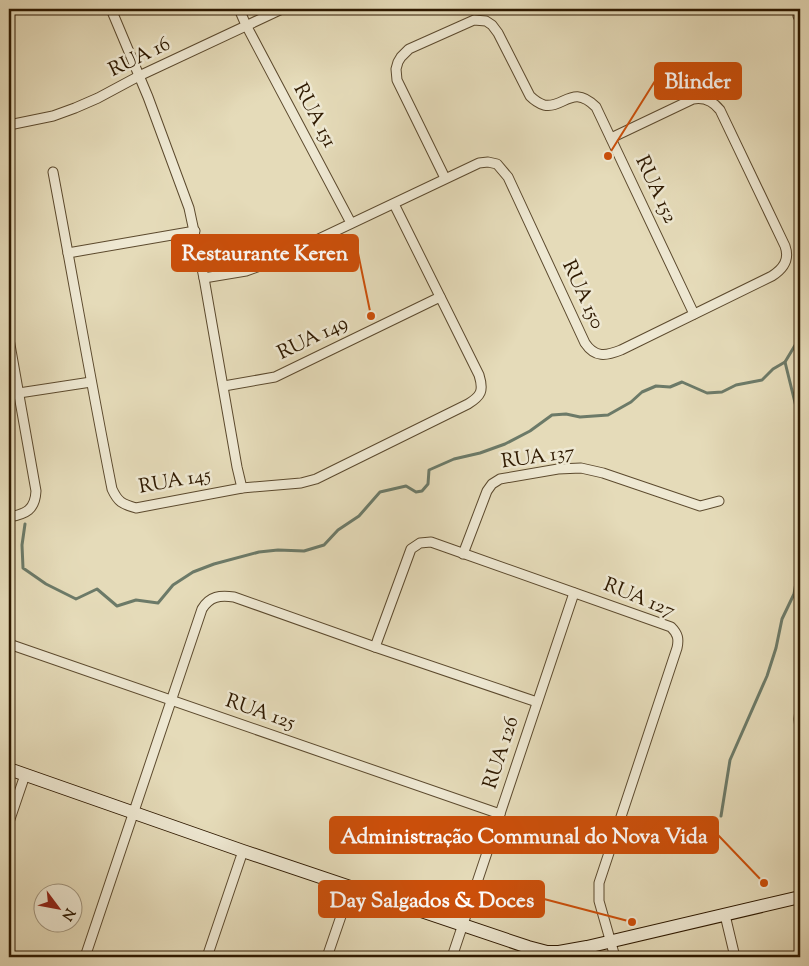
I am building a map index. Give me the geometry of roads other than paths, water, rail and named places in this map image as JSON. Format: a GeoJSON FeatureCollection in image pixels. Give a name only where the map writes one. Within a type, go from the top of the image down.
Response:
{"type":"FeatureCollection","features":[{"type":"Feature","properties":{"kind":"street"},"geometry":{"type":"LineString","coordinates":[[111,9],[139,76],[189,208],[204,278],[242,488],[301,483],[316,479],[468,404],[480,395],[482,390],[480,375],[394,204]]}},
{"type":"Feature","properties":{"kind":"street","name":"RUA 151"},"geometry":{"type":"LineString","coordinates":[[239,9],[351,223]]}},
{"type":"Feature","properties":{"kind":"street","name":"RUA 16"},"geometry":{"type":"LineString","coordinates":[[9,125],[54,116],[98,98],[139,76],[282,9]]}},
{"type":"Feature","properties":{"kind":"street","name":"RUA 152"},"geometry":{"type":"LineString","coordinates":[[445,178],[397,80],[396,69],[400,57],[409,49],[474,20],[481,20],[492,25],[498,33],[530,96],[537,102],[551,105],[570,98],[579,97],[589,100],[596,107],[694,314]]}},
{"type":"Feature","properties":{"kind":"street","name":"RUA 150"},"geometry":{"type":"LineString","coordinates":[[204,278],[246,271],[268,263],[445,178],[478,163],[488,162],[497,164],[508,177],[585,343],[593,352],[598,354],[613,353],[778,272],[782,268],[787,258],[787,252],[716,105],[703,98],[693,99],[611,138]]}},
{"type":"Feature","properties":{"kind":"street","name":"RUA 145"},"geometry":{"type":"LineString","coordinates":[[53,172],[91,382],[112,489],[117,500],[136,508],[242,488]]}},
{"type":"Feature","properties":{"kind":"street"},"geometry":{"type":"LineString","coordinates":[[68,253],[195,231]]}},
{"type":"Feature","properties":{"kind":"street","name":"RUA 149"},"geometry":{"type":"LineString","coordinates":[[224,386],[275,376],[440,297]]}},
{"type":"Feature","properties":{"kind":"street"},"geometry":{"type":"LineString","coordinates":[[9,339],[35,483],[36,498],[26,512],[9,517]]}},
{"type":"Feature","properties":{"kind":"street"},"geometry":{"type":"LineString","coordinates":[[9,396],[91,382]]}},
{"type":"Feature","properties":{"kind":"street","name":"RUA 137"},"geometry":{"type":"LineString","coordinates":[[464,554],[487,491],[492,484],[500,479],[558,469],[581,468],[603,473],[700,506],[719,501]]}},
{"type":"Feature","properties":{"kind":"street","name":"RUA 127"},"geometry":{"type":"LineString","coordinates":[[375,647],[411,549],[420,543],[431,542],[671,627],[678,636],[679,641],[675,656],[599,883],[599,901],[615,957]]}},
{"type":"Feature","properties":{"kind":"street","name":"RUA 126"},"geometry":{"type":"LineString","coordinates":[[452,957],[574,593]]}},
{"type":"Feature","properties":{"kind":"street"},"geometry":{"type":"LineString","coordinates":[[85,957],[202,609],[207,602],[214,598],[234,597],[537,702]]}},
{"type":"Feature","properties":{"kind":"street","name":"RUA 125"},"geometry":{"type":"LineString","coordinates":[[9,644],[500,814]]}},
{"type":"Feature","properties":{"kind":"street"},"geometry":{"type":"LineString","coordinates":[[800,709],[800,730]]}},
{"type":"Feature","properties":{"kind":"street"},"geometry":{"type":"LineString","coordinates":[[9,769],[243,851],[463,925],[526,952],[559,952],[800,897]]}},
{"type":"Feature","properties":{"kind":"street"},"geometry":{"type":"LineString","coordinates":[[9,822],[25,774]]}},
{"type":"Feature","properties":{"kind":"street"},"geometry":{"type":"LineString","coordinates":[[207,957],[243,851]]}},
{"type":"Feature","properties":{"kind":"street"},"geometry":{"type":"LineString","coordinates":[[327,957],[351,887]]}},
{"type":"Feature","properties":{"kind":"street"},"geometry":{"type":"LineString","coordinates":[[725,915],[735,957]]}},
{"type":"Feature","properties":{"kind":"waterway"},"geometry":{"type":"LineString","coordinates":[[25,524],[22,545],[23,568],[46,584],[76,599],[97,589],[117,606],[136,600],[158,603],[173,585],[193,572],[214,564],[259,552],[278,550],[304,551],[324,545],[338,530],[359,516],[380,492],[406,486],[416,492],[422,491],[428,484],[429,470],[454,459],[480,453],[505,444],[530,431],[552,415],[566,414],[580,417],[608,415],[631,402],[642,392],[656,386],[670,387],[682,382],[707,393],[722,392],[736,385],[762,380],[773,369],[785,362],[800,337]]}},
{"type":"Feature","properties":{"kind":"waterway"},"geometry":{"type":"LineString","coordinates":[[785,362],[800,423]]}},
{"type":"Feature","properties":{"kind":"waterway"},"geometry":{"type":"LineString","coordinates":[[721,816],[730,760],[767,676],[776,648],[782,619],[794,594],[800,560]]}},
{"type":"Feature","properties":{"kind":"place","name":"Blinder"},"geometry":{"type":"Point","coordinates":[608,156]}},
{"type":"Feature","properties":{"kind":"place","name":"Restaurante Keren"},"geometry":{"type":"Point","coordinates":[371,316]}},
{"type":"Feature","properties":{"kind":"place","name":"Administração Communal do Nova Vida"},"geometry":{"type":"Point","coordinates":[764,883]}},
{"type":"Feature","properties":{"kind":"place","name":"Day Salgados & Doces"},"geometry":{"type":"Point","coordinates":[632,922]}}]}
